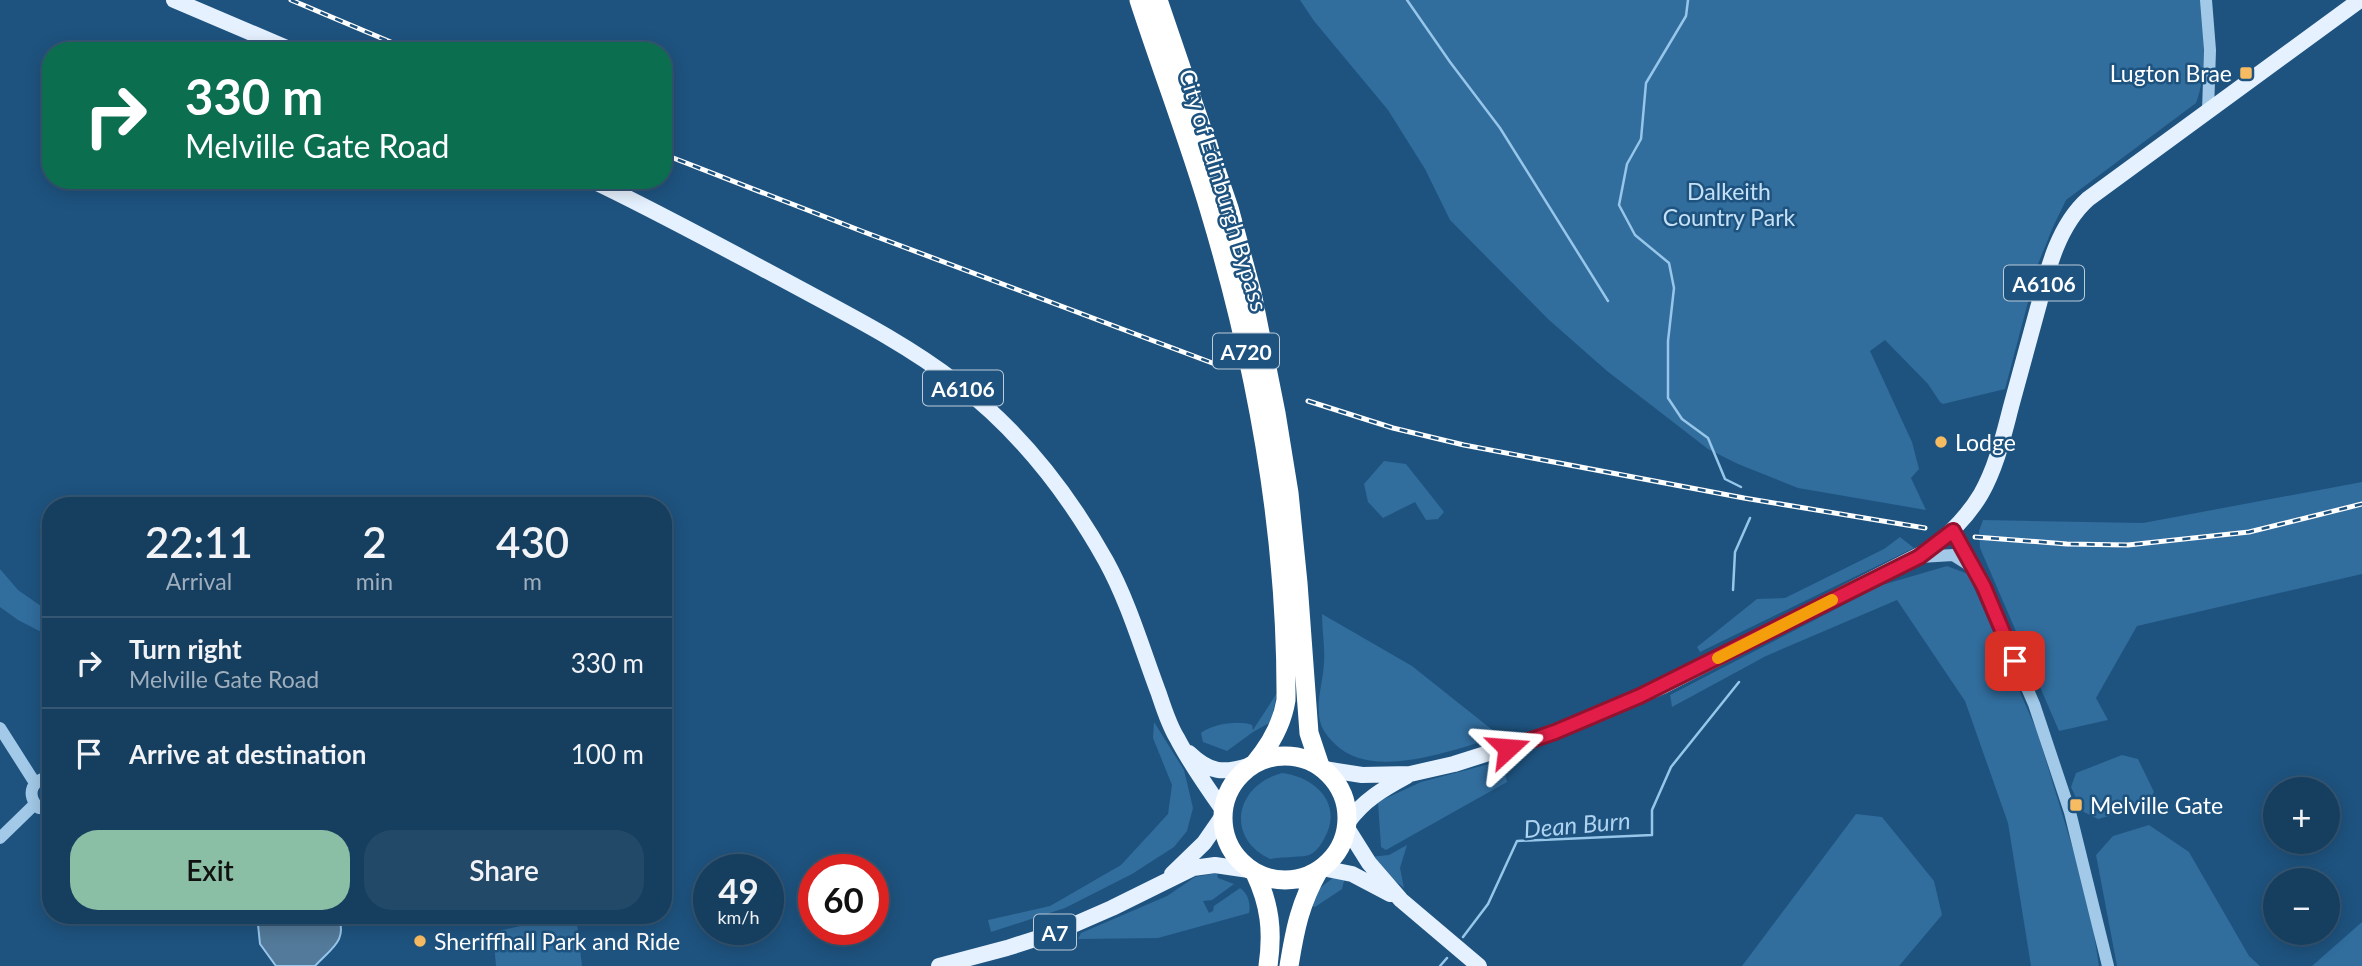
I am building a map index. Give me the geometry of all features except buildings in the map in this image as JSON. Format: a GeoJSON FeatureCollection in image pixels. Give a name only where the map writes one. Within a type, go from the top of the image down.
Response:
{"type":"FeatureCollection","features":[{"type":"Feature","properties":{"kind":"highway","name":"City of Edinburgh Bypass"},"geometry":{"type":"LineString","coordinates":[[1139,0],[1210,209],[1232,290],[1251,375],[1272,499],[1282,598],[1286,699],[1284,715],[1277,731],[1253,764]]}},
{"type":"Feature","properties":{"kind":"highway","name":"City of Edinburgh Bypass"},"geometry":{"type":"LineString","coordinates":[[1158,0],[1229,208],[1252,293],[1272,389],[1289,493],[1309,733],[1322,767]]}},
{"type":"Feature","properties":{"kind":"highway"},"geometry":{"type":"LineString","coordinates":[[1289,966],[1296,922],[1321,869],[1340,848],[1347,825],[1344,795],[1335,780],[1322,767],[1294,756],[1281,755],[1253,764],[1231,786],[1222,813],[1226,839],[1232,851],[1252,871],[1265,877],[1287,881],[1309,876],[1321,869]]}},
{"type":"Feature","properties":{"kind":"highway"},"geometry":{"type":"LineString","coordinates":[[1252,871],[1271,918],[1268,966]]}},
{"type":"Feature","properties":{"kind":"main road"},"geometry":{"type":"LineString","coordinates":[[174,0],[273,42]]}},
{"type":"Feature","properties":{"kind":"main road","name":"A6106"},"geometry":{"type":"LineString","coordinates":[[1322,767],[1362,775],[1409,775],[1454,764],[1555,732],[1640,696],[1919,557],[1953,531],[1981,494],[1994,463],[2049,268],[2070,220],[2088,199],[2360,0]]}},
{"type":"Feature","properties":{"kind":"main road","name":"A6106"},"geometry":{"type":"LineString","coordinates":[[609,189],[875,330],[955,382],[1037,458],[1063,491],[1106,562],[1132,616],[1166,714],[1199,777],[1222,813]]}},
{"type":"Feature","properties":{"kind":"main road","name":"A6106"},"geometry":{"type":"LineString","coordinates":[[1182,746],[1213,770],[1236,770],[1253,764]]}},
{"type":"Feature","properties":{"kind":"main road","name":"A6106"},"geometry":{"type":"LineString","coordinates":[[1347,825],[1360,805],[1409,775]]}},
{"type":"Feature","properties":{"kind":"main road","name":"A7"},"geometry":{"type":"LineString","coordinates":[[1165,880],[1203,843],[1222,813]]}},
{"type":"Feature","properties":{"kind":"main road"},"geometry":{"type":"LineString","coordinates":[[1347,825],[1369,863],[1401,900],[1479,966]]}},
{"type":"Feature","properties":{"kind":"main road","name":"A7"},"geometry":{"type":"LineString","coordinates":[[939,966],[1058,932],[1194,868],[1215,865],[1252,871]]}},
{"type":"Feature","properties":{"kind":"main road"},"geometry":{"type":"LineString","coordinates":[[1321,869],[1352,874],[1401,900]]}},
{"type":"Feature","properties":{"kind":"street"},"geometry":{"type":"LineString","coordinates":[[2206,0],[2210,50],[2208,111]]}},
{"type":"Feature","properties":{"kind":"street"},"geometry":{"type":"LineString","coordinates":[[1953,531],[1976,573],[2034,704],[2056,765],[2108,966]]}},
{"type":"Feature","properties":{"kind":"street"},"geometry":{"type":"LineString","coordinates":[[1919,557],[1953,555],[1968,563],[1976,573]]}},
{"type":"Feature","properties":{"kind":"street"},"geometry":{"type":"LineString","coordinates":[[0,728],[35,783]]}},
{"type":"Feature","properties":{"kind":"street"},"geometry":{"type":"LineString","coordinates":[[42,778],[35,783],[31,794],[35,804],[42,808]]}},
{"type":"Feature","properties":{"kind":"street"},"geometry":{"type":"LineString","coordinates":[[0,838],[35,804]]}},
{"type":"Feature","properties":{"kind":"green space","name":"Dalkeith Country Park"},"geometry":{"type":"Polygon","coordinates":[[[1300,0],[2201,0],[2202,78],[2196,103],[2066,200],[2038,264],[2005,389],[1943,404],[1928,384],[1885,340],[1870,351],[1912,442],[1919,469],[1911,478],[1926,510],[1798,488],[1738,464],[1708,449],[1607,371],[1548,319],[1450,220],[1425,169],[1388,110],[1314,21],[1300,0]]]}},
{"type":"Feature","properties":{"kind":"green space"},"geometry":{"type":"Polygon","coordinates":[[[1384,461],[1406,464],[1444,512],[1438,519],[1426,520],[1415,502],[1383,518],[1368,502],[1364,484],[1384,461]]]}},
{"type":"Feature","properties":{"kind":"green space"},"geometry":{"type":"Polygon","coordinates":[[[2362,482],[2362,574],[2137,626],[2096,698],[2108,720],[2059,731],[1980,548],[1979,531],[1983,520],[2143,523],[2362,482]]]}},
{"type":"Feature","properties":{"kind":"green space"},"geometry":{"type":"Polygon","coordinates":[[[1900,537],[1914,548],[1700,652],[1697,647],[1757,599],[1785,598],[1884,549],[1900,537]]]}},
{"type":"Feature","properties":{"kind":"green space"},"geometry":{"type":"Polygon","coordinates":[[[1947,566],[1968,574],[2037,731],[2089,902],[2099,966],[2031,966],[2008,823],[1965,701],[1897,600],[1766,656],[1672,707],[1670,695],[1882,585],[1947,566]]]}},
{"type":"Feature","properties":{"kind":"green space"},"geometry":{"type":"Polygon","coordinates":[[[0,569],[18,590],[42,607],[42,632],[18,620],[0,607],[0,569]]]}},
{"type":"Feature","properties":{"kind":"green space"},"geometry":{"type":"Polygon","coordinates":[[[1322,614],[1412,666],[1500,736],[1438,754],[1392,762],[1370,761],[1351,755],[1329,738],[1320,721],[1319,703],[1324,657],[1322,614]]]}},
{"type":"Feature","properties":{"kind":"green space"},"geometry":{"type":"Polygon","coordinates":[[[1277,693],[1271,722],[1227,751],[1203,742],[1201,733],[1219,725],[1247,724],[1252,725],[1253,730],[1277,693]]]}},
{"type":"Feature","properties":{"kind":"green space"},"geometry":{"type":"Polygon","coordinates":[[[1154,722],[1184,770],[1193,808],[1187,831],[1174,847],[1132,874],[1065,908],[991,932],[988,920],[1050,906],[1121,865],[1168,814],[1172,785],[1153,738],[1154,722]]]}},
{"type":"Feature","properties":{"kind":"green space"},"geometry":{"type":"Polygon","coordinates":[[[2122,755],[2138,759],[2154,792],[2146,806],[2098,819],[2082,811],[2071,787],[2076,773],[2122,755]]]}},
{"type":"Feature","properties":{"kind":"green space"},"geometry":{"type":"Polygon","coordinates":[[[1493,763],[1503,767],[1507,782],[1386,850],[1381,847],[1378,802],[1421,782],[1493,763]]]}},
{"type":"Feature","properties":{"kind":"green space"},"geometry":{"type":"Polygon","coordinates":[[[1282,773],[1306,780],[1316,787],[1328,804],[1331,815],[1329,827],[1316,851],[1303,856],[1270,859],[1256,850],[1246,838],[1242,813],[1246,800],[1254,789],[1266,779],[1282,773]]]}},
{"type":"Feature","properties":{"kind":"green space"},"geometry":{"type":"Polygon","coordinates":[[[1856,814],[1882,817],[1934,881],[1942,915],[1899,966],[1742,966],[1856,814]]]}},
{"type":"Feature","properties":{"kind":"green space"},"geometry":{"type":"Polygon","coordinates":[[[2149,825],[2189,852],[2249,956],[2260,966],[2117,966],[2096,855],[2113,836],[2149,825]]]}},
{"type":"Feature","properties":{"kind":"green space"},"geometry":{"type":"Polygon","coordinates":[[[1407,845],[1400,868],[1404,888],[1370,857],[1389,855],[1407,845]]]}},
{"type":"Feature","properties":{"kind":"green space"},"geometry":{"type":"Polygon","coordinates":[[[1217,873],[1218,878],[1234,884],[1212,900],[1203,901],[1209,913],[1214,906],[1240,888],[1248,899],[1249,913],[1158,938],[1078,939],[1081,933],[1167,896],[1195,877],[1217,873]]]}},
{"type":"Feature","properties":{"kind":"green space"},"geometry":{"type":"Polygon","coordinates":[[[1334,877],[1345,877],[1342,889],[1315,907],[1308,904],[1320,888],[1334,877]]]}},
{"type":"Feature","properties":{"kind":"green space"},"geometry":{"type":"Polygon","coordinates":[[[2362,922],[2362,966],[2312,966],[2336,945],[2340,945],[2340,941],[2362,922]]]}},
{"type":"Feature","properties":{"kind":"green space"},"geometry":{"type":"Polygon","coordinates":[[[529,924],[577,924],[582,966],[496,966],[493,932],[529,924]]]}},
{"type":"Feature","properties":{"kind":"shaded area"},"geometry":{"type":"Polygon","coordinates":[[[258,924],[340,924],[341,931],[336,944],[315,966],[276,966],[260,944],[258,924]]]}},
{"type":"Feature","properties":{"kind":"waterway"},"geometry":{"type":"LineString","coordinates":[[1407,0],[1500,128],[1608,301]]}},
{"type":"Feature","properties":{"kind":"waterway","name":"Dean Burn"},"geometry":{"type":"LineString","coordinates":[[1688,0],[1686,16],[1646,83],[1641,139],[1627,164],[1619,205],[1635,235],[1669,263],[1674,288],[1668,341],[1668,398],[1682,419],[1708,438],[1725,479],[1741,487]]}},
{"type":"Feature","properties":{"kind":"waterway","name":"Dean Burn"},"geometry":{"type":"LineString","coordinates":[[1733,590],[1735,552],[1750,518]]}},
{"type":"Feature","properties":{"kind":"waterway","name":"Dean Burn"},"geometry":{"type":"LineString","coordinates":[[1463,937],[1488,904],[1517,841],[1652,835],[1652,810],[1671,767],[1739,682]]}},
{"type":"Feature","properties":{"kind":"waterway","name":"Dean Burn"},"geometry":{"type":"LineString","coordinates":[[1440,966],[1447,958]]}},
{"type":"Feature","properties":{"kind":"railway"},"geometry":{"type":"LineString","coordinates":[[291,0],[391,42]]}},
{"type":"Feature","properties":{"kind":"railway"},"geometry":{"type":"LineString","coordinates":[[672,157],[1215,364]]}},
{"type":"Feature","properties":{"kind":"railway"},"geometry":{"type":"LineString","coordinates":[[1308,401],[1393,428],[1464,445],[1744,498],[1925,528]]}},
{"type":"Feature","properties":{"kind":"railway"},"geometry":{"type":"LineString","coordinates":[[1975,537],[2067,544],[2128,545],[2249,532],[2362,504]]}},
{"type":"Feature","properties":{"kind":"slow traffic"},"geometry":{"type":"LineString","coordinates":[[1718,658],[1832,600]]}},
{"type":"Feature","properties":{"kind":"place","name":"Lugton Brae"},"geometry":{"type":"Point","coordinates":[2246,73]}},
{"type":"Feature","properties":{"kind":"place","name":"Lodge"},"geometry":{"type":"Point","coordinates":[1941,442]}},
{"type":"Feature","properties":{"kind":"place","name":"Melville Gate"},"geometry":{"type":"Point","coordinates":[2076,805]}},
{"type":"Feature","properties":{"kind":"place","name":"Sheriffhall Park and Ride"},"geometry":{"type":"Point","coordinates":[420,941]}},
{"type":"Feature","properties":{"kind":"route"},"geometry":{"type":"LineString","coordinates":[[1508,748],[1555,732],[1663,686],[1919,557],[1953,531],[1984,587],[2015,661]]}}]}
